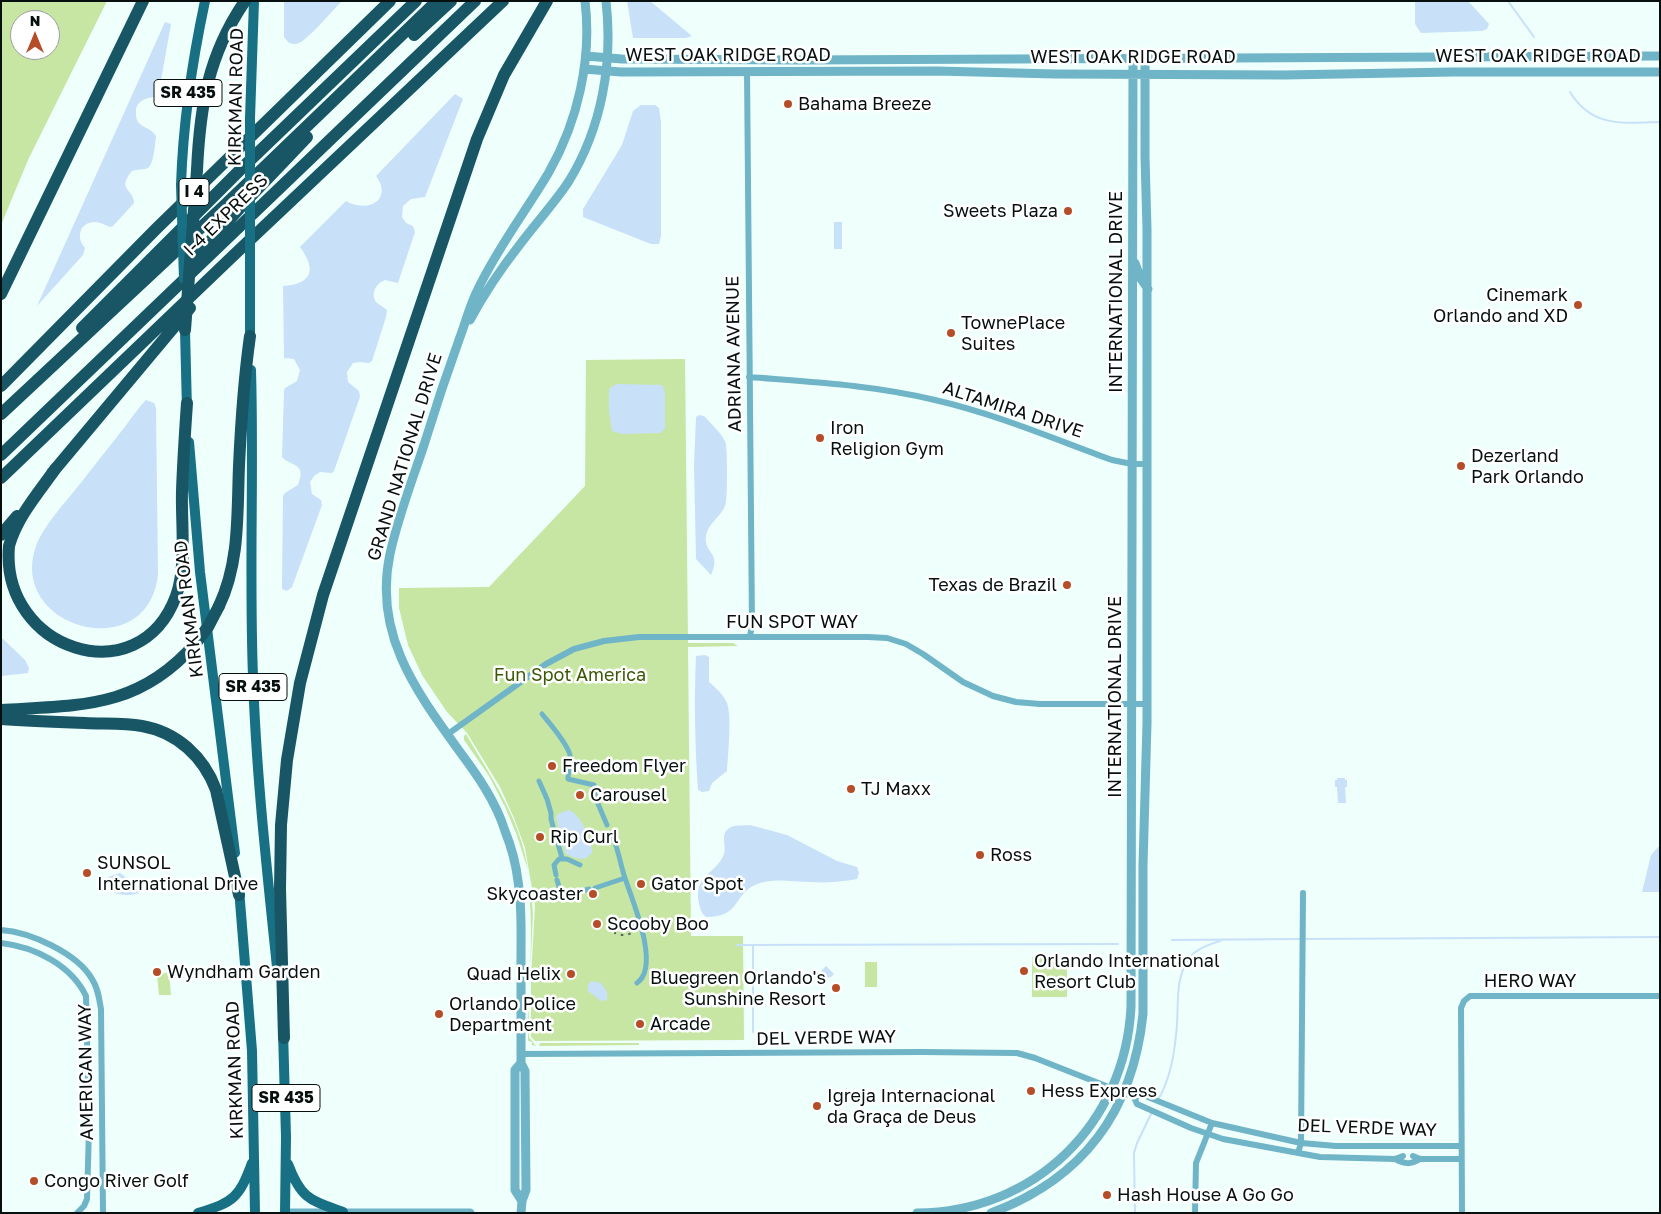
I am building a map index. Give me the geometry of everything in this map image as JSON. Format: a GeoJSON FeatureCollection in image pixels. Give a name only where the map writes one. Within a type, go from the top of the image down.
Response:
{"type":"FeatureCollection","features":[{"type":"Feature","properties":{"kind":"highway"},"geometry":{"type":"LineString","coordinates":[[1,294],[143,1]]}},
{"type":"Feature","properties":{"kind":"highway"},"geometry":{"type":"LineString","coordinates":[[186,330],[199,128],[206,89],[220,46],[236,14],[245,1]]}},
{"type":"Feature","properties":{"kind":"highway","name":"I 4"},"geometry":{"type":"LineString","coordinates":[[1,386],[156,229],[390,1]]}},
{"type":"Feature","properties":{"kind":"highway","name":"I-4 EXPRESS"},"geometry":{"type":"LineString","coordinates":[[1,410],[168,241],[416,1]]}},
{"type":"Feature","properties":{"kind":"highway"},"geometry":{"type":"LineString","coordinates":[[1,414],[224,206],[437,1]]}},
{"type":"Feature","properties":{"kind":"highway"},"geometry":{"type":"LineString","coordinates":[[131,331],[228,221],[302,142],[451,1]]}},
{"type":"Feature","properties":{"kind":"highway","name":"I-4 EXPRESS"},"geometry":{"type":"LineString","coordinates":[[1,455],[476,1]]}},
{"type":"Feature","properties":{"kind":"highway"},"geometry":{"type":"LineString","coordinates":[[1,478],[503,1]]}},
{"type":"Feature","properties":{"kind":"highway"},"geometry":{"type":"LineString","coordinates":[[284,1038],[280,889],[281,825],[290,741],[308,646],[328,577],[474,145],[504,75],[547,1]]}},
{"type":"Feature","properties":{"kind":"highway"},"geometry":{"type":"LineString","coordinates":[[1,535],[236,253]]}},
{"type":"Feature","properties":{"kind":"highway"},"geometry":{"type":"LineString","coordinates":[[1,710],[81,705],[119,697],[143,686],[181,660],[211,622],[229,581],[235,549],[242,406],[250,336]]}},
{"type":"Feature","properties":{"kind":"highway"},"geometry":{"type":"LineString","coordinates":[[56,468],[23,515],[11,539],[7,572],[13,599],[21,614],[34,629],[62,647],[83,652],[97,652],[128,646],[158,625],[172,606],[179,586],[182,566],[182,490],[187,403]]}},
{"type":"Feature","properties":{"kind":"highway"},"geometry":{"type":"LineString","coordinates":[[1,719],[138,725],[161,732],[180,742],[199,759],[218,795],[239,894]]}},
{"type":"Feature","properties":{"kind":"main road","name":"KIRKMAN ROAD"},"geometry":{"type":"LineString","coordinates":[[205,1],[188,96],[182,148],[181,185],[187,403],[196,533],[239,894],[252,1051],[255,1213]]}},
{"type":"Feature","properties":{"kind":"main road","name":"KIRKMAN ROAD"},"geometry":{"type":"LineString","coordinates":[[254,1],[250,118],[251,624],[261,806],[284,1038],[285,1213]]}},
{"type":"Feature","properties":{"kind":"main road"},"geometry":{"type":"LineString","coordinates":[[198,1213],[217,1207],[238,1194],[244,1185],[254,1157]]}},
{"type":"Feature","properties":{"kind":"main road"},"geometry":{"type":"LineString","coordinates":[[286,1159],[293,1178],[302,1193],[315,1202],[343,1212]]}},
{"type":"Feature","properties":{"kind":"street","name":"GRAND NATIONAL DRIVE"},"geometry":{"type":"LineString","coordinates":[[522,1213],[522,1201],[515,1190],[514,1118],[514,1070],[521,1059],[521,935],[518,880],[505,829],[481,781],[405,668],[396,649],[391,632],[386,589],[390,555],[395,535],[448,368],[470,306],[506,239],[550,171],[573,120],[586,56],[585,1]]}},
{"type":"Feature","properties":{"kind":"street","name":"GRAND NATIONAL DRIVE"},"geometry":{"type":"LineString","coordinates":[[460,337],[490,285],[568,181],[582,156],[598,116],[606,71],[608,36],[606,1]]}},
{"type":"Feature","properties":{"kind":"street","name":"WEST OAK RIDGE ROAD"},"geometry":{"type":"LineString","coordinates":[[586,56],[607,59],[801,60],[1660,56]]}},
{"type":"Feature","properties":{"kind":"street"},"geometry":{"type":"LineString","coordinates":[[1453,72],[1463,62],[1476,56]]}},
{"type":"Feature","properties":{"kind":"street","name":"INTERNATIONAL DRIVE"},"geometry":{"type":"LineString","coordinates":[[917,1213],[942,1212],[991,1199],[1022,1186],[1051,1166],[1080,1139],[1105,1103],[1113,1088],[1125,1054],[1131,1007],[1133,58]]}},
{"type":"Feature","properties":{"kind":"street","name":"INTERNATIONAL DRIVE"},"geometry":{"type":"LineString","coordinates":[[991,1213],[1032,1194],[1070,1166],[1093,1142],[1117,1109],[1125,1092],[1136,1057],[1143,1014],[1143,866],[1147,704],[1148,289],[1145,58]]}},
{"type":"Feature","properties":{"kind":"street","name":"WEST OAK RIDGE ROAD"},"geometry":{"type":"LineString","coordinates":[[584,69],[606,71],[937,71],[1132,74],[1660,72]]}},
{"type":"Feature","properties":{"kind":"street","name":"ADRIANA AVENUE"},"geometry":{"type":"LineString","coordinates":[[747,72],[752,617],[750,636]]}},
{"type":"Feature","properties":{"kind":"street"},"geometry":{"type":"LineString","coordinates":[[1132,253],[1137,271],[1148,289]]}},
{"type":"Feature","properties":{"kind":"street"},"geometry":{"type":"LineString","coordinates":[[1132,287],[1139,295],[1147,319]]}},
{"type":"Feature","properties":{"kind":"street","name":"ALTAMIRA DRIVE"},"geometry":{"type":"LineString","coordinates":[[749,377],[850,385],[935,400],[998,418],[1112,460],[1132,464],[1147,464]]}},
{"type":"Feature","properties":{"kind":"street","name":"FUN SPOT WAY"},"geometry":{"type":"LineString","coordinates":[[448,734],[546,664],[587,645],[621,638],[750,636],[887,638],[917,650],[963,682],[994,696],[1016,702],[1040,704],[1147,704]]}},
{"type":"Feature","properties":{"kind":"street"},"geometry":{"type":"LineString","coordinates":[[542,714],[570,754],[570,763],[567,768],[568,779],[594,785],[596,799],[607,825]]}},
{"type":"Feature","properties":{"kind":"street"},"geometry":{"type":"LineString","coordinates":[[539,781],[552,813],[551,819],[562,858]]}},
{"type":"Feature","properties":{"kind":"street"},"geometry":{"type":"LineString","coordinates":[[611,833],[640,920],[647,967],[637,983]]}},
{"type":"Feature","properties":{"kind":"street"},"geometry":{"type":"LineString","coordinates":[[562,858],[580,865]]}},
{"type":"Feature","properties":{"kind":"street"},"geometry":{"type":"LineString","coordinates":[[562,858],[554,864],[562,897],[625,878]]}},
{"type":"Feature","properties":{"kind":"street"},"geometry":{"type":"LineString","coordinates":[[1298,1153],[1300,1143],[1303,894]]}},
{"type":"Feature","properties":{"kind":"street","name":"AMERICAN WAY"},"geometry":{"type":"LineString","coordinates":[[1,930],[43,941],[70,957],[88,973],[98,993],[101,1008],[103,1213]]}},
{"type":"Feature","properties":{"kind":"street","name":"AMERICAN WAY"},"geometry":{"type":"LineString","coordinates":[[1,943],[24,948],[61,966],[78,981],[86,996],[89,1130],[87,1199],[84,1206],[77,1213]]}},
{"type":"Feature","properties":{"kind":"street"},"geometry":{"type":"LineString","coordinates":[[78,981],[88,973]]}},
{"type":"Feature","properties":{"kind":"street","name":"HERO WAY"},"geometry":{"type":"LineString","coordinates":[[1462,1213],[1461,1008],[1464,1001],[1470,996],[1660,996]]}},
{"type":"Feature","properties":{"kind":"street"},"geometry":{"type":"LineString","coordinates":[[87,1007],[101,1008]]}},
{"type":"Feature","properties":{"kind":"street","name":"DEL VERDE WAY"},"geometry":{"type":"LineString","coordinates":[[521,1059],[922,1052],[1017,1053],[1125,1092],[1134,1097],[1137,1104],[1223,1139],[1320,1157],[1395,1158],[1403,1156]]}},
{"type":"Feature","properties":{"kind":"street","name":"DEL VERDE WAY"},"geometry":{"type":"LineString","coordinates":[[1134,1097],[1143,1095],[1212,1123],[1300,1143],[1336,1146],[1461,1146]]}},
{"type":"Feature","properties":{"kind":"street"},"geometry":{"type":"LineString","coordinates":[[1195,1213],[1196,1164],[1212,1123]]}},
{"type":"Feature","properties":{"kind":"street"},"geometry":{"type":"LineString","coordinates":[[1395,1146],[1395,1158]]}},
{"type":"Feature","properties":{"kind":"street","name":"DEL VERDE WAY"},"geometry":{"type":"LineString","coordinates":[[1412,1156],[1420,1159],[1461,1159]]}},
{"type":"Feature","properties":{"kind":"street","name":"DEL VERDE WAY"},"geometry":{"type":"LineString","coordinates":[[1395,1158],[1404,1164],[1413,1164],[1420,1159]]}},
{"type":"Feature","properties":{"kind":"street"},"geometry":{"type":"LineString","coordinates":[[285,1213],[470,1213]]}},
{"type":"Feature","properties":{"kind":"green space"},"geometry":{"type":"Polygon","coordinates":[[[1,1],[107,1],[28,160],[1,225],[1,1]]]}},
{"type":"Feature","properties":{"kind":"green space","name":"Fun Spot America"},"geometry":{"type":"Polygon","coordinates":[[[685,359],[688,643],[733,643],[738,646],[688,647],[691,936],[743,936],[744,1040],[535,1041],[531,1037],[531,977],[535,906],[525,848],[500,787],[467,733],[447,712],[422,675],[408,645],[399,608],[399,588],[489,587],[585,486],[586,360],[685,359]]]}},
{"type":"Feature","properties":{"kind":"green space"},"geometry":{"type":"Polygon","coordinates":[[[466,734],[512,816],[519,834],[528,870],[505,807],[489,776],[464,740],[466,734]]]}},
{"type":"Feature","properties":{"kind":"green space"},"geometry":{"type":"Polygon","coordinates":[[[531,887],[533,915],[530,984],[531,928],[529,892],[531,887]]]}},
{"type":"Feature","properties":{"kind":"green space"},"geometry":{"type":"Polygon","coordinates":[[[1032,957],[1067,957],[1067,997],[1032,997],[1032,957]]]}},
{"type":"Feature","properties":{"kind":"green space"},"geometry":{"type":"Polygon","coordinates":[[[865,962],[877,962],[877,987],[865,987],[865,962]]]}},
{"type":"Feature","properties":{"kind":"green space"},"geometry":{"type":"Polygon","coordinates":[[[169,972],[171,995],[159,995],[157,975],[169,972]]]}},
{"type":"Feature","properties":{"kind":"green space"},"geometry":{"type":"Polygon","coordinates":[[[529,998],[529,1037],[536,1046],[528,1041],[529,998]]]}},
{"type":"Feature","properties":{"kind":"green space"},"geometry":{"type":"Polygon","coordinates":[[[540,1043],[639,1043],[639,1045],[539,1046],[540,1043]]]}},
{"type":"Feature","properties":{"kind":"water"},"geometry":{"type":"Polygon","coordinates":[[[284,1],[342,1],[313,31],[297,44],[289,43],[284,37],[284,1]]]}},
{"type":"Feature","properties":{"kind":"water"},"geometry":{"type":"Polygon","coordinates":[[[627,1],[650,1],[692,36],[686,38],[633,38],[627,1]]]}},
{"type":"Feature","properties":{"kind":"water"},"geometry":{"type":"Polygon","coordinates":[[[1415,1],[1468,1],[1489,24],[1487,29],[1482,31],[1421,33],[1415,24],[1415,1]]]}},
{"type":"Feature","properties":{"kind":"water"},"geometry":{"type":"Polygon","coordinates":[[[165,22],[171,24],[158,97],[143,100],[136,109],[138,122],[156,136],[150,166],[146,169],[132,171],[127,177],[126,186],[134,203],[113,226],[110,227],[95,222],[82,228],[80,235],[85,248],[83,255],[37,306],[165,22]]]}},
{"type":"Feature","properties":{"kind":"water"},"geometry":{"type":"Polygon","coordinates":[[[455,94],[463,99],[425,197],[411,199],[403,206],[402,217],[406,223],[413,226],[415,232],[398,283],[385,280],[379,283],[374,291],[376,302],[387,310],[386,317],[372,361],[369,363],[353,363],[347,372],[348,382],[359,391],[360,397],[334,471],[332,473],[320,472],[310,482],[312,494],[321,500],[322,505],[292,587],[287,591],[282,589],[283,496],[298,485],[301,472],[297,466],[282,457],[284,391],[285,388],[297,381],[300,370],[294,359],[284,358],[283,286],[300,282],[306,279],[309,274],[309,263],[300,247],[346,201],[363,206],[376,202],[382,191],[381,184],[376,176],[455,94]]]}},
{"type":"Feature","properties":{"kind":"water"},"geometry":{"type":"Polygon","coordinates":[[[641,105],[655,105],[659,108],[661,122],[661,236],[659,244],[651,244],[583,217],[583,209],[622,145],[633,111],[641,105]]]}},
{"type":"Feature","properties":{"kind":"water"},"geometry":{"type":"Polygon","coordinates":[[[834,222],[842,222],[842,249],[834,249],[834,222]]]}},
{"type":"Feature","properties":{"kind":"water"},"geometry":{"type":"Polygon","coordinates":[[[616,384],[662,385],[665,392],[665,428],[661,433],[622,434],[612,431],[609,411],[609,389],[616,384]]]}},
{"type":"Feature","properties":{"kind":"water"},"geometry":{"type":"Polygon","coordinates":[[[146,400],[154,403],[156,408],[158,574],[149,603],[131,621],[108,628],[83,626],[59,616],[42,598],[33,575],[36,546],[45,528],[146,400]]]}},
{"type":"Feature","properties":{"kind":"water"},"geometry":{"type":"Polygon","coordinates":[[[699,415],[704,416],[720,433],[726,444],[726,502],[723,510],[706,535],[707,546],[714,561],[711,575],[696,559],[694,465],[696,417],[699,415]]]}},
{"type":"Feature","properties":{"kind":"water"},"geometry":{"type":"Polygon","coordinates":[[[1,637],[25,660],[29,668],[28,673],[1,676],[1,637]]]}},
{"type":"Feature","properties":{"kind":"water"},"geometry":{"type":"Polygon","coordinates":[[[705,655],[709,657],[709,682],[717,689],[727,703],[729,736],[727,771],[712,783],[709,791],[702,792],[698,790],[697,773],[695,673],[696,656],[705,655]]]}},
{"type":"Feature","properties":{"kind":"water"},"geometry":{"type":"Polygon","coordinates":[[[1337,778],[1345,778],[1347,780],[1347,787],[1345,787],[1346,803],[1338,803],[1337,787],[1335,787],[1335,780],[1337,778]]]}},
{"type":"Feature","properties":{"kind":"water"},"geometry":{"type":"Polygon","coordinates":[[[568,810],[581,821],[590,842],[592,853],[585,859],[575,858],[566,854],[556,817],[558,814],[568,810]]]}},
{"type":"Feature","properties":{"kind":"water"},"geometry":{"type":"Polygon","coordinates":[[[750,825],[787,835],[837,861],[857,867],[859,873],[857,879],[827,882],[768,881],[748,889],[731,910],[717,916],[706,917],[702,913],[699,904],[699,886],[724,854],[724,835],[728,829],[733,826],[750,825]]]}},
{"type":"Feature","properties":{"kind":"water"},"geometry":{"type":"Polygon","coordinates":[[[1660,845],[1660,892],[1642,892],[1651,855],[1660,845]]]}},
{"type":"Feature","properties":{"kind":"water"},"geometry":{"type":"Polygon","coordinates":[[[120,873],[137,885],[139,893],[124,895],[115,893],[107,887],[105,882],[108,877],[120,873]]]}},
{"type":"Feature","properties":{"kind":"water"},"geometry":{"type":"Polygon","coordinates":[[[826,966],[834,974],[827,978],[825,984],[816,984],[816,977],[826,966]]]}},
{"type":"Feature","properties":{"kind":"water"},"geometry":{"type":"Polygon","coordinates":[[[591,981],[601,983],[607,992],[607,1000],[601,1001],[588,991],[588,985],[591,981]]]}},
{"type":"Feature","properties":{"kind":"waterway"},"geometry":{"type":"LineString","coordinates":[[1508,1],[1534,37]]}},
{"type":"Feature","properties":{"kind":"waterway"},"geometry":{"type":"LineString","coordinates":[[1570,92],[1579,104],[1598,118],[1633,123],[1660,122]]}},
{"type":"Feature","properties":{"kind":"waterway"},"geometry":{"type":"LineString","coordinates":[[1305,939],[1660,937]]}},
{"type":"Feature","properties":{"kind":"waterway"},"geometry":{"type":"LineString","coordinates":[[1172,940],[1300,939]]}},
{"type":"Feature","properties":{"kind":"waterway"},"geometry":{"type":"LineString","coordinates":[[1159,1098],[1169,1075],[1173,1059],[1178,992],[1182,971],[1194,953],[1222,940]]}},
{"type":"Feature","properties":{"kind":"waterway"},"geometry":{"type":"LineString","coordinates":[[737,945],[1118,944]]}},
{"type":"Feature","properties":{"kind":"waterway"},"geometry":{"type":"LineString","coordinates":[[753,945],[753,1032]]}},
{"type":"Feature","properties":{"kind":"waterway"},"geometry":{"type":"LineString","coordinates":[[1135,1213],[1134,1153],[1151,1114]]}},
{"type":"Feature","properties":{"kind":"railway"},"geometry":{"type":"LineString","coordinates":[[616,925],[614,927],[615,933],[625,935],[634,931],[634,927],[631,924],[626,924]]}},
{"type":"Feature","properties":{"kind":"place","name":"Bahama Breeze"},"geometry":{"type":"Point","coordinates":[788,104]}},
{"type":"Feature","properties":{"kind":"place","name":"Sweets Plaza"},"geometry":{"type":"Point","coordinates":[1068,211]}},
{"type":"Feature","properties":{"kind":"place","name":"Cinemark Orlando and XD"},"geometry":{"type":"Point","coordinates":[1578,305]}},
{"type":"Feature","properties":{"kind":"place","name":"TownePlace Suites"},"geometry":{"type":"Point","coordinates":[951,333]}},
{"type":"Feature","properties":{"kind":"place","name":"Iron Religion Gym"},"geometry":{"type":"Point","coordinates":[820,438]}},
{"type":"Feature","properties":{"kind":"place","name":"Dezerland Park Orlando"},"geometry":{"type":"Point","coordinates":[1461,466]}},
{"type":"Feature","properties":{"kind":"place","name":"Texas de Brazil"},"geometry":{"type":"Point","coordinates":[1067,585]}},
{"type":"Feature","properties":{"kind":"place","name":"Freedom Flyer"},"geometry":{"type":"Point","coordinates":[552,766]}},
{"type":"Feature","properties":{"kind":"place","name":"TJ Maxx"},"geometry":{"type":"Point","coordinates":[851,789]}},
{"type":"Feature","properties":{"kind":"place","name":"Carousel"},"geometry":{"type":"Point","coordinates":[580,795]}},
{"type":"Feature","properties":{"kind":"place","name":"Rip Curl"},"geometry":{"type":"Point","coordinates":[540,837]}},
{"type":"Feature","properties":{"kind":"place","name":"Ross"},"geometry":{"type":"Point","coordinates":[980,855]}},
{"type":"Feature","properties":{"kind":"place","name":"SUNSOL International Drive"},"geometry":{"type":"Point","coordinates":[87,873]}},
{"type":"Feature","properties":{"kind":"place","name":"Gator Spot"},"geometry":{"type":"Point","coordinates":[641,884]}},
{"type":"Feature","properties":{"kind":"place","name":"Skycoaster"},"geometry":{"type":"Point","coordinates":[593,894]}},
{"type":"Feature","properties":{"kind":"place","name":"Scooby Boo"},"geometry":{"type":"Point","coordinates":[597,924]}},
{"type":"Feature","properties":{"kind":"place","name":"Orlando International Resort Club"},"geometry":{"type":"Point","coordinates":[1024,971]}},
{"type":"Feature","properties":{"kind":"place","name":"Wyndham Garden"},"geometry":{"type":"Point","coordinates":[157,972]}},
{"type":"Feature","properties":{"kind":"place","name":"Quad Helix"},"geometry":{"type":"Point","coordinates":[571,974]}},
{"type":"Feature","properties":{"kind":"place","name":"Bluegreen Orlando's Sunshine Resort"},"geometry":{"type":"Point","coordinates":[836,988]}},
{"type":"Feature","properties":{"kind":"place","name":"Orlando Police Department"},"geometry":{"type":"Point","coordinates":[439,1014]}},
{"type":"Feature","properties":{"kind":"place","name":"Arcade"},"geometry":{"type":"Point","coordinates":[640,1024]}},
{"type":"Feature","properties":{"kind":"place","name":"Hess Express"},"geometry":{"type":"Point","coordinates":[1031,1091]}},
{"type":"Feature","properties":{"kind":"place","name":"Igreja Internacional da Graça de Deus"},"geometry":{"type":"Point","coordinates":[817,1106]}},
{"type":"Feature","properties":{"kind":"place","name":"Congo River Golf"},"geometry":{"type":"Point","coordinates":[34,1181]}},
{"type":"Feature","properties":{"kind":"place","name":"Hash House A Go Go"},"geometry":{"type":"Point","coordinates":[1107,1195]}}]}
